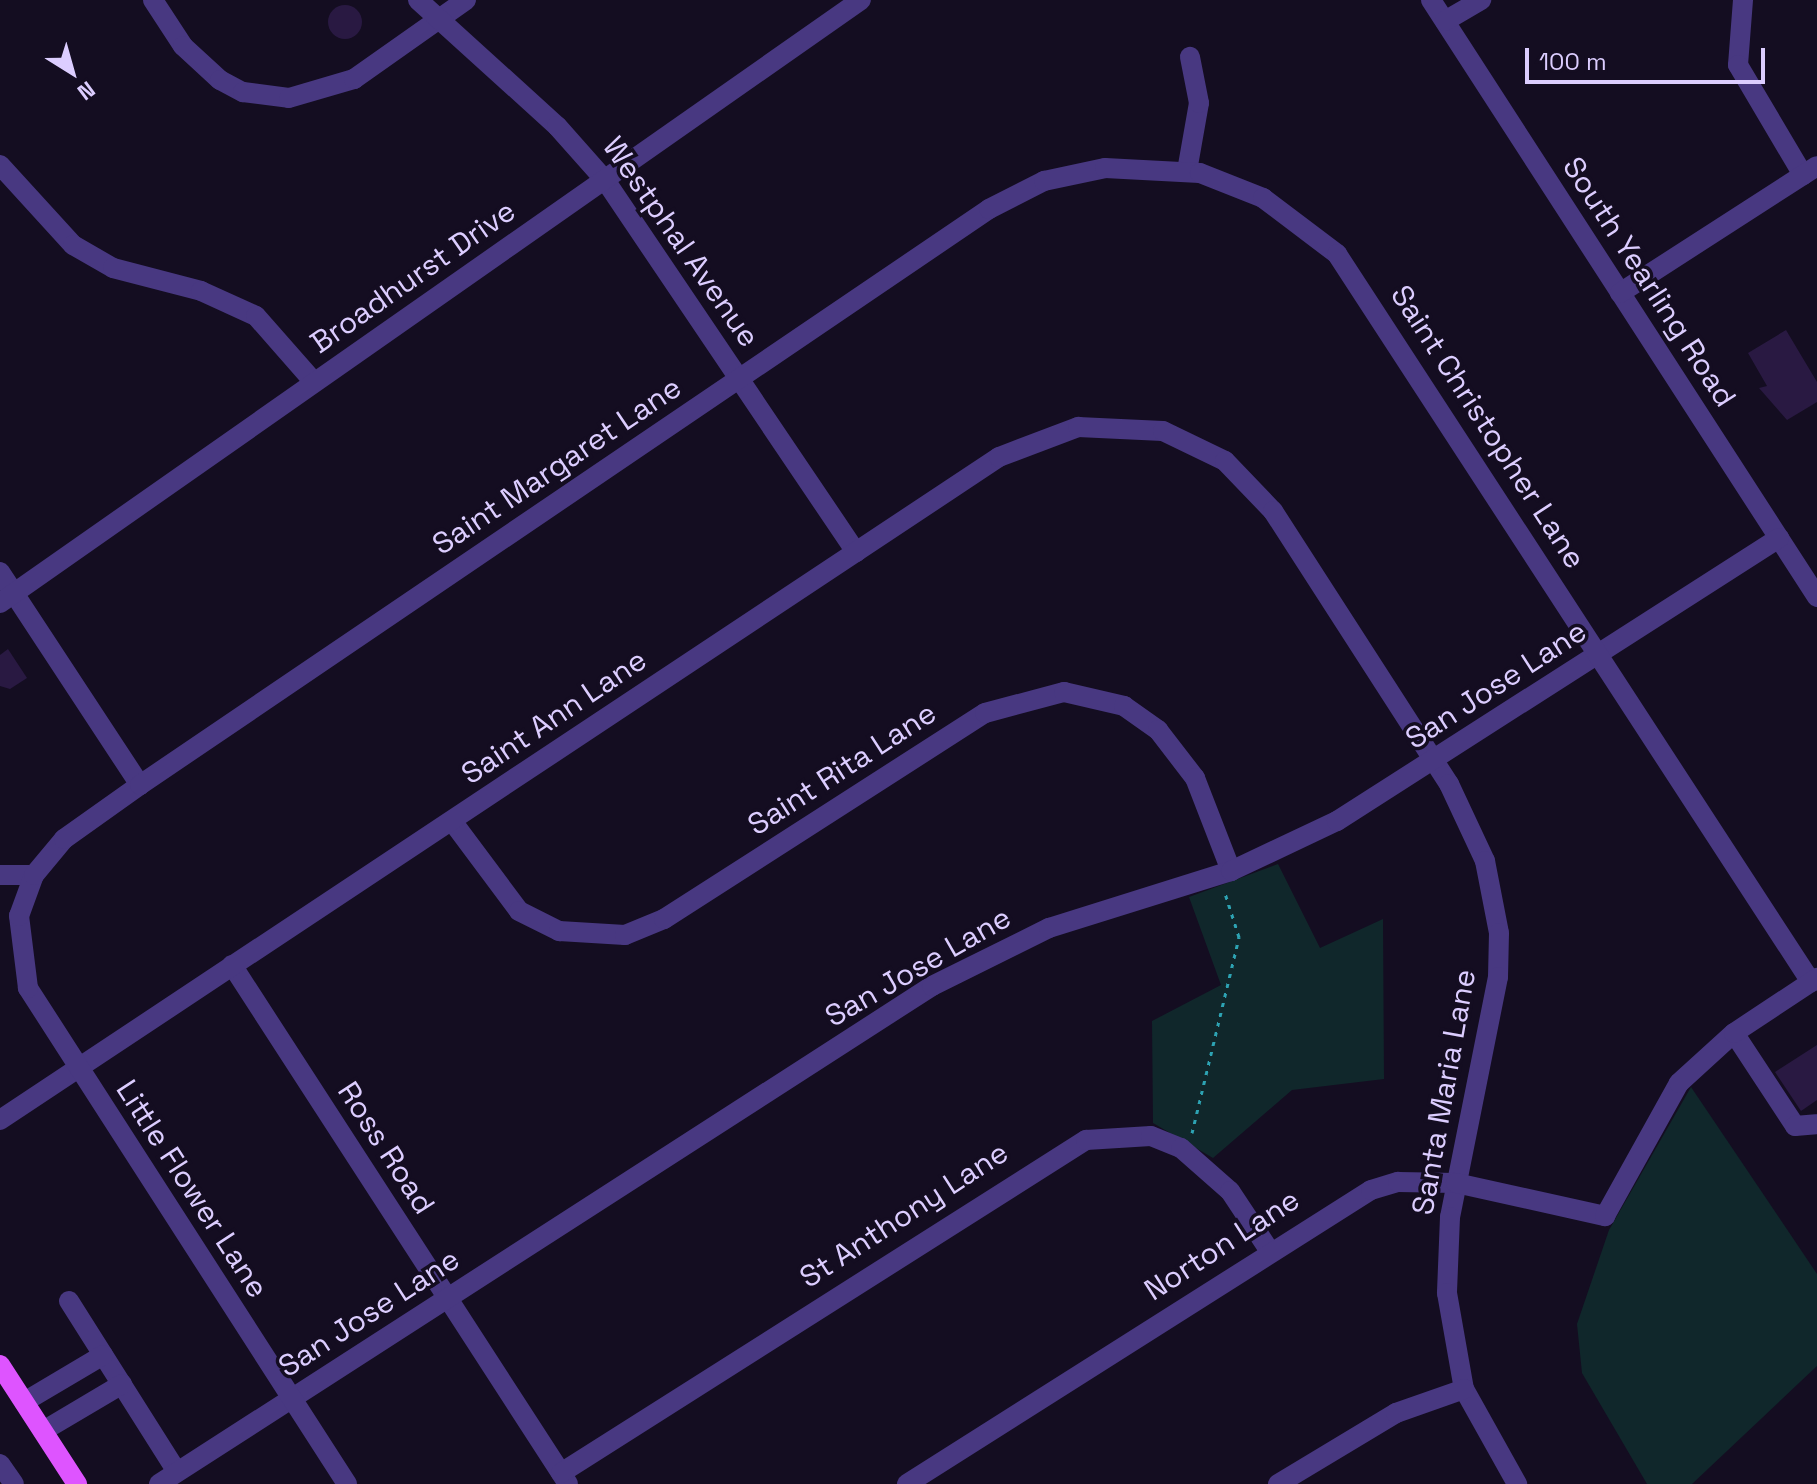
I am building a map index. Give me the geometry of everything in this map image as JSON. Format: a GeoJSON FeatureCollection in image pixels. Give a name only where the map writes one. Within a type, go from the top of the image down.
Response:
{"type":"FeatureCollection","features":[{"type":"Feature","properties":{"kind":"main road"},"geometry":{"type":"LineString","coordinates":[[0,1365],[43,1431],[71,1482]]}},
{"type":"Feature","properties":{"kind":"street"},"geometry":{"type":"LineString","coordinates":[[153,0],[200,65],[243,92],[266,97],[333,90],[466,0]]}},
{"type":"Feature","properties":{"kind":"street","name":"Westphal Avenue"},"geometry":{"type":"LineString","coordinates":[[418,0],[436,21],[541,110],[605,180],[856,552]]}},
{"type":"Feature","properties":{"kind":"street","name":"Broadhurst Drive"},"geometry":{"type":"LineString","coordinates":[[7,598],[861,0]]}},
{"type":"Feature","properties":{"kind":"street","name":"South Yearling Road"},"geometry":{"type":"LineString","coordinates":[[1431,0],[1817,597]]}},
{"type":"Feature","properties":{"kind":"street"},"geometry":{"type":"LineString","coordinates":[[1445,21],[1481,0]]}},
{"type":"Feature","properties":{"kind":"street"},"geometry":{"type":"LineString","coordinates":[[1620,293],[1810,171],[1738,65],[1743,0]]}},
{"type":"Feature","properties":{"kind":"street"},"geometry":{"type":"LineString","coordinates":[[1187,171],[1199,103],[1190,57]]}},
{"type":"Feature","properties":{"kind":"street"},"geometry":{"type":"LineString","coordinates":[[0,165],[73,245],[113,268],[201,291],[256,316],[314,382]]}},
{"type":"Feature","properties":{"kind":"street","name":"Saint Margaret Lane"},"geometry":{"type":"LineString","coordinates":[[19,916],[34,875],[64,839],[740,377],[1016,193],[1105,168],[1187,171]]}},
{"type":"Feature","properties":{"kind":"street","name":"Saint Christopher Lane"},"geometry":{"type":"LineString","coordinates":[[1187,171],[1263,198],[1337,254],[1814,980]]}},
{"type":"Feature","properties":{"kind":"street","name":"Saint Ann Lane"},"geometry":{"type":"LineString","coordinates":[[0,1120],[856,552],[1039,438],[1078,427],[1163,431]]}},
{"type":"Feature","properties":{"kind":"street","name":"Santa Maria Lane"},"geometry":{"type":"LineString","coordinates":[[1163,431],[1225,461],[1273,511],[1435,760],[1485,861],[1499,933],[1493,1014],[1456,1183],[1447,1293],[1464,1389],[1517,1484]]}},
{"type":"Feature","properties":{"kind":"street","name":"San Jose Lane"},"geometry":{"type":"LineString","coordinates":[[159,1484],[932,986],[1049,928],[1225,873],[1337,821],[1779,538]]}},
{"type":"Feature","properties":{"kind":"street"},"geometry":{"type":"LineString","coordinates":[[0,572],[7,598],[140,785]]}},
{"type":"Feature","properties":{"kind":"street","name":"Saint Rita Lane"},"geometry":{"type":"LineString","coordinates":[[452,821],[519,911],[559,931],[625,935],[664,919],[985,713],[1064,692],[1124,706],[1169,741],[1195,778],[1225,873]]}},
{"type":"Feature","properties":{"kind":"street"},"geometry":{"type":"LineString","coordinates":[[0,875],[34,875]]}},
{"type":"Feature","properties":{"kind":"street","name":"Little Flower Lane"},"geometry":{"type":"LineString","coordinates":[[19,916],[9,947],[28,988],[77,1069],[347,1484]]}},
{"type":"Feature","properties":{"kind":"street","name":"Ross Road"},"geometry":{"type":"LineString","coordinates":[[232,965],[564,1478]]}},
{"type":"Feature","properties":{"kind":"street"},"geometry":{"type":"LineString","coordinates":[[1814,980],[1734,1033],[1795,1126],[1817,1124]]}},
{"type":"Feature","properties":{"kind":"street","name":"Norton Lane"},"geometry":{"type":"LineString","coordinates":[[907,1484],[1269,1250],[1371,1190],[1398,1182],[1456,1183],[1605,1216],[1663,1107],[1734,1033]]}},
{"type":"Feature","properties":{"kind":"street","name":"St Anthony Lane"},"geometry":{"type":"LineString","coordinates":[[564,1478],[1055,1153],[1117,1134],[1181,1148],[1230,1191],[1269,1250]]}},
{"type":"Feature","properties":{"kind":"street"},"geometry":{"type":"LineString","coordinates":[[69,1301],[177,1472]]}},
{"type":"Feature","properties":{"kind":"street"},"geometry":{"type":"LineString","coordinates":[[24,1402],[103,1355]]}},
{"type":"Feature","properties":{"kind":"street"},"geometry":{"type":"LineString","coordinates":[[43,1431],[122,1384]]}},
{"type":"Feature","properties":{"kind":"street"},"geometry":{"type":"LineString","coordinates":[[1278,1484],[1396,1413],[1464,1389]]}},
{"type":"Feature","properties":{"kind":"street"},"geometry":{"type":"LineString","coordinates":[[0,1464],[14,1484]]}},
{"type":"Feature","properties":{"kind":"path"},"geometry":{"type":"LineString","coordinates":[[1181,1148],[1200,1122],[1239,937],[1225,873]]}},
{"type":"Feature","properties":{"kind":"green space"},"geometry":{"type":"Polygon","coordinates":[[[1278,864],[1320,948],[1383,919],[1384,1079],[1292,1090],[1213,1158],[1153,1123],[1152,1021],[1221,985],[1189,897],[1278,864]]]}},
{"type":"Feature","properties":{"kind":"green space"},"geometry":{"type":"Polygon","coordinates":[[[1691,1087],[1817,1274],[1817,1366],[1692,1484],[1647,1484],[1582,1373],[1577,1324],[1609,1230],[1691,1087]]]}},
{"type":"Feature","properties":{"kind":"building"},"geometry":{"type":"Polygon","coordinates":[[[345,5],[357,10],[362,22],[357,34],[345,39],[333,34],[328,22],[333,10],[345,5]]]}},
{"type":"Feature","properties":{"kind":"building"},"geometry":{"type":"Polygon","coordinates":[[[1786,330],[1817,382],[1817,402],[1787,420],[1759,388],[1767,386],[1748,353],[1786,330]]]}},
{"type":"Feature","properties":{"kind":"building"},"geometry":{"type":"Polygon","coordinates":[[[8,649],[27,678],[10,689],[0,686],[0,655],[8,649]]]}},
{"type":"Feature","properties":{"kind":"building"},"geometry":{"type":"Polygon","coordinates":[[[1817,1045],[1817,1100],[1801,1111],[1775,1072],[1817,1045]]]}}]}
